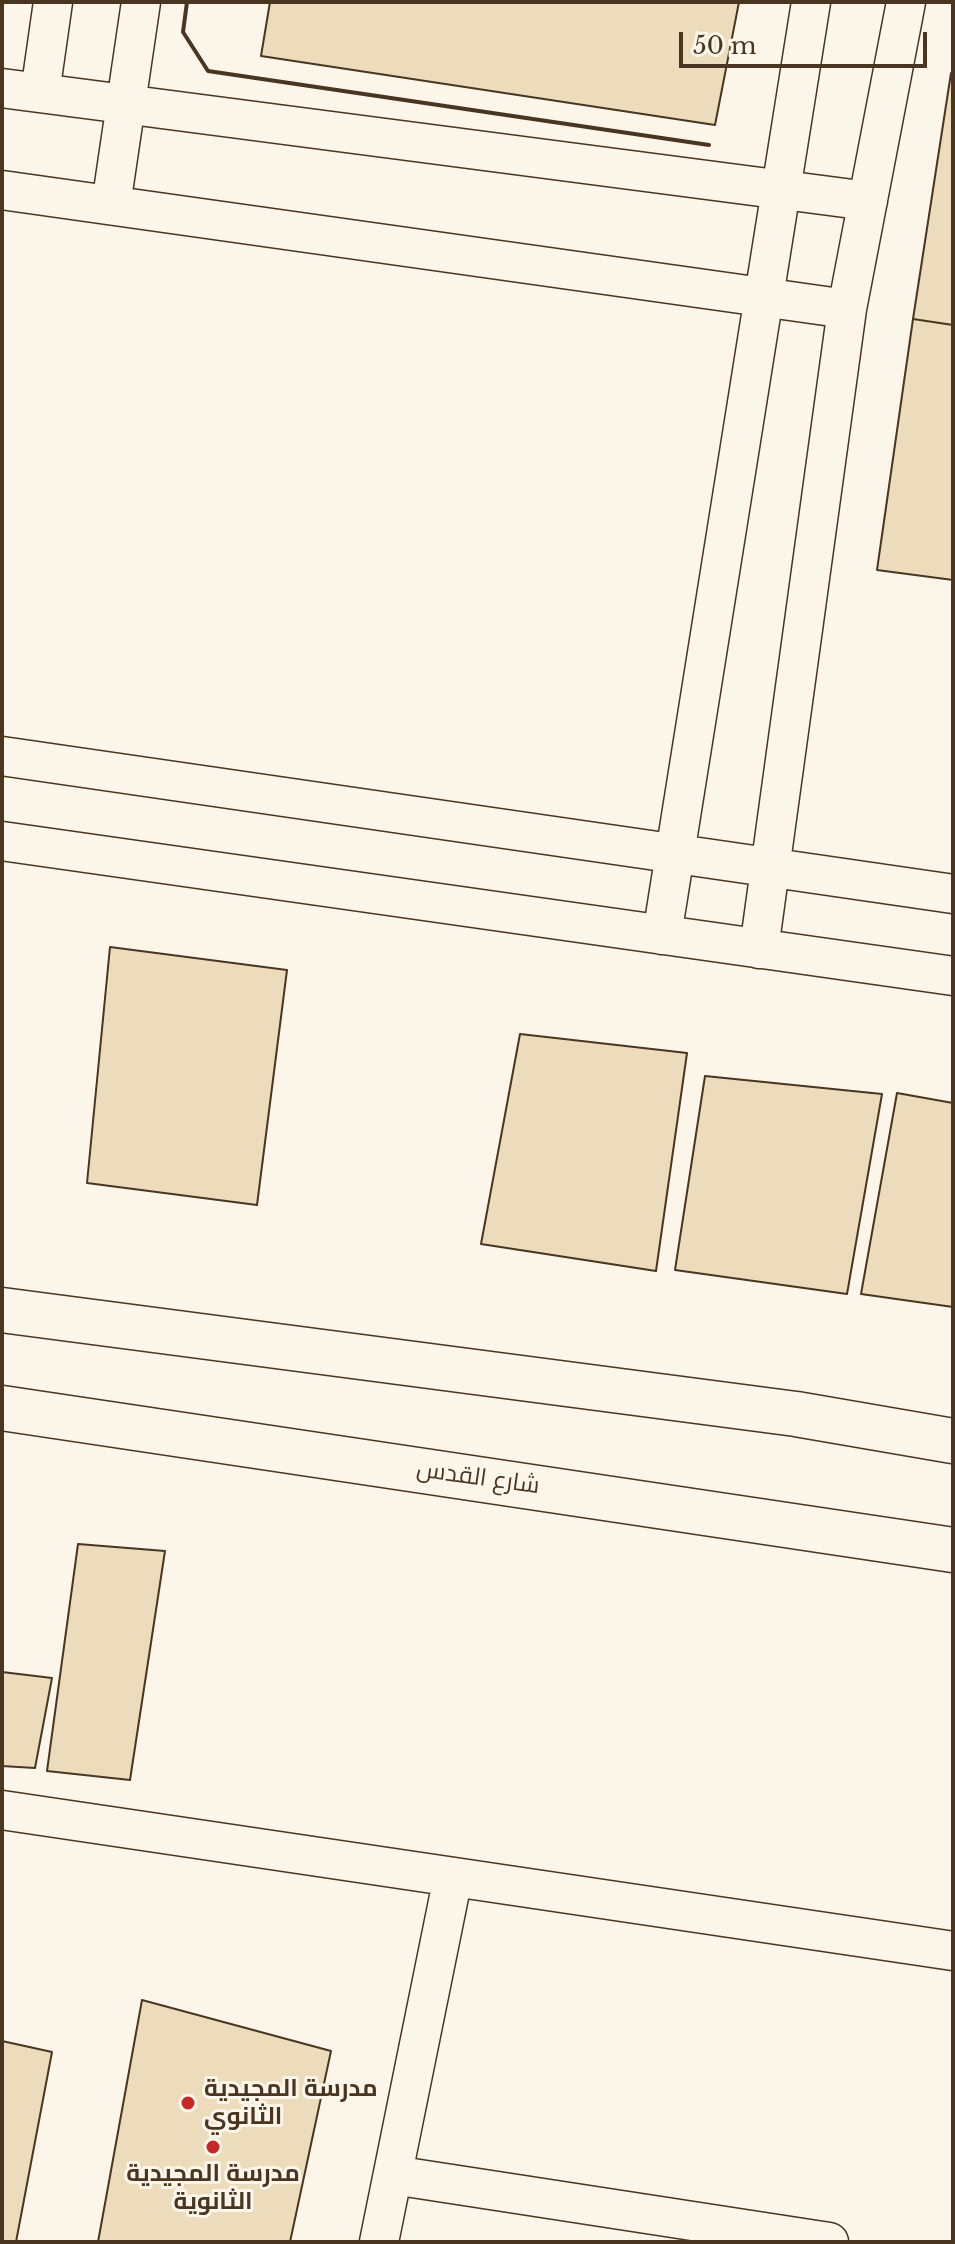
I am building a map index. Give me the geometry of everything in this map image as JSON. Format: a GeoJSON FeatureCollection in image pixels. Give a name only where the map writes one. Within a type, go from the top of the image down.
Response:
{"type":"FeatureCollection","features":[{"type":"Feature","properties":{"kind":"main road"},"geometry":{"type":"LineString","coordinates":[[2,1310],[796,1414],[953,1441]]}},
{"type":"Feature","properties":{"kind":"main road","name":"شارع القدس"},"geometry":{"type":"LineString","coordinates":[[2,1408],[953,1550]]}},
{"type":"Feature","properties":{"kind":"street"},"geometry":{"type":"LineString","coordinates":[[40,93],[53,2]]}},
{"type":"Feature","properties":{"kind":"street"},"geometry":{"type":"LineString","coordinates":[[111,205],[141,2]]}},
{"type":"Feature","properties":{"kind":"street"},"geometry":{"type":"LineString","coordinates":[[662,935],[811,2]]}},
{"type":"Feature","properties":{"kind":"street"},"geometry":{"type":"LineString","coordinates":[[759,949],[847,309],[906,2]]}},
{"type":"Feature","properties":{"kind":"street"},"geometry":{"type":"LineString","coordinates":[[2,88],[868,201]]}},
{"type":"Feature","properties":{"kind":"street"},"geometry":{"type":"LineString","coordinates":[[2,190],[847,309]]}},
{"type":"Feature","properties":{"kind":"street"},"geometry":{"type":"LineString","coordinates":[[2,756],[953,894]]}},
{"type":"Feature","properties":{"kind":"street"},"geometry":{"type":"LineString","coordinates":[[2,841],[953,976]]}},
{"type":"Feature","properties":{"kind":"street"},"geometry":{"type":"LineString","coordinates":[[2,1810],[953,1951]]}},
{"type":"Feature","properties":{"kind":"street"},"geometry":{"type":"LineString","coordinates":[[379,2242],[453,1877]]}},
{"type":"Feature","properties":{"kind":"street"},"geometry":{"type":"LineString","coordinates":[[393,2175],[829,2242]]}},
{"type":"Feature","properties":{"kind":"building"},"geometry":{"type":"Polygon","coordinates":[[[270,2],[739,2],[715,125],[261,56],[270,2]]]}},
{"type":"Feature","properties":{"kind":"building"},"geometry":{"type":"Polygon","coordinates":[[[953,73],[953,325],[913,319],[953,73]]]}},
{"type":"Feature","properties":{"kind":"building"},"geometry":{"type":"Polygon","coordinates":[[[913,319],[953,325],[953,580],[877,570],[913,319]]]}},
{"type":"Feature","properties":{"kind":"building"},"geometry":{"type":"Polygon","coordinates":[[[110,947],[287,970],[257,1205],[87,1183],[110,947]]]}},
{"type":"Feature","properties":{"kind":"building"},"geometry":{"type":"Polygon","coordinates":[[[520,1034],[687,1053],[656,1271],[481,1244],[520,1034]]]}},
{"type":"Feature","properties":{"kind":"building"},"geometry":{"type":"Polygon","coordinates":[[[705,1076],[882,1094],[847,1294],[675,1270],[705,1076]]]}},
{"type":"Feature","properties":{"kind":"building"},"geometry":{"type":"Polygon","coordinates":[[[897,1093],[953,1103],[953,1307],[861,1294],[897,1093]]]}},
{"type":"Feature","properties":{"kind":"building"},"geometry":{"type":"Polygon","coordinates":[[[78,1544],[165,1551],[130,1780],[47,1771],[78,1544]]]}},
{"type":"Feature","properties":{"kind":"building"},"geometry":{"type":"Polygon","coordinates":[[[2,1672],[52,1678],[35,1768],[2,1766],[2,1672]]]}},
{"type":"Feature","properties":{"kind":"building","name":"مدرسة المجيدية الثانوية"},"geometry":{"type":"Polygon","coordinates":[[[142,2000],[331,2051],[290,2242],[98,2242],[142,2000]]]}},
{"type":"Feature","properties":{"kind":"building"},"geometry":{"type":"Polygon","coordinates":[[[2,2041],[52,2052],[16,2242],[2,2242],[2,2041]]]}},
{"type":"Feature","properties":{"kind":"wall"},"geometry":{"type":"LineString","coordinates":[[187,2],[183,32],[208,71],[709,145]]}},
{"type":"Feature","properties":{"kind":"place","name":"مدرسة المجيدية الثانوي"},"geometry":{"type":"Point","coordinates":[188,2103]}},
{"type":"Feature","properties":{"kind":"place","name":"مدرسة المجيدية الثانوية"},"geometry":{"type":"Point","coordinates":[213,2147]}}]}
